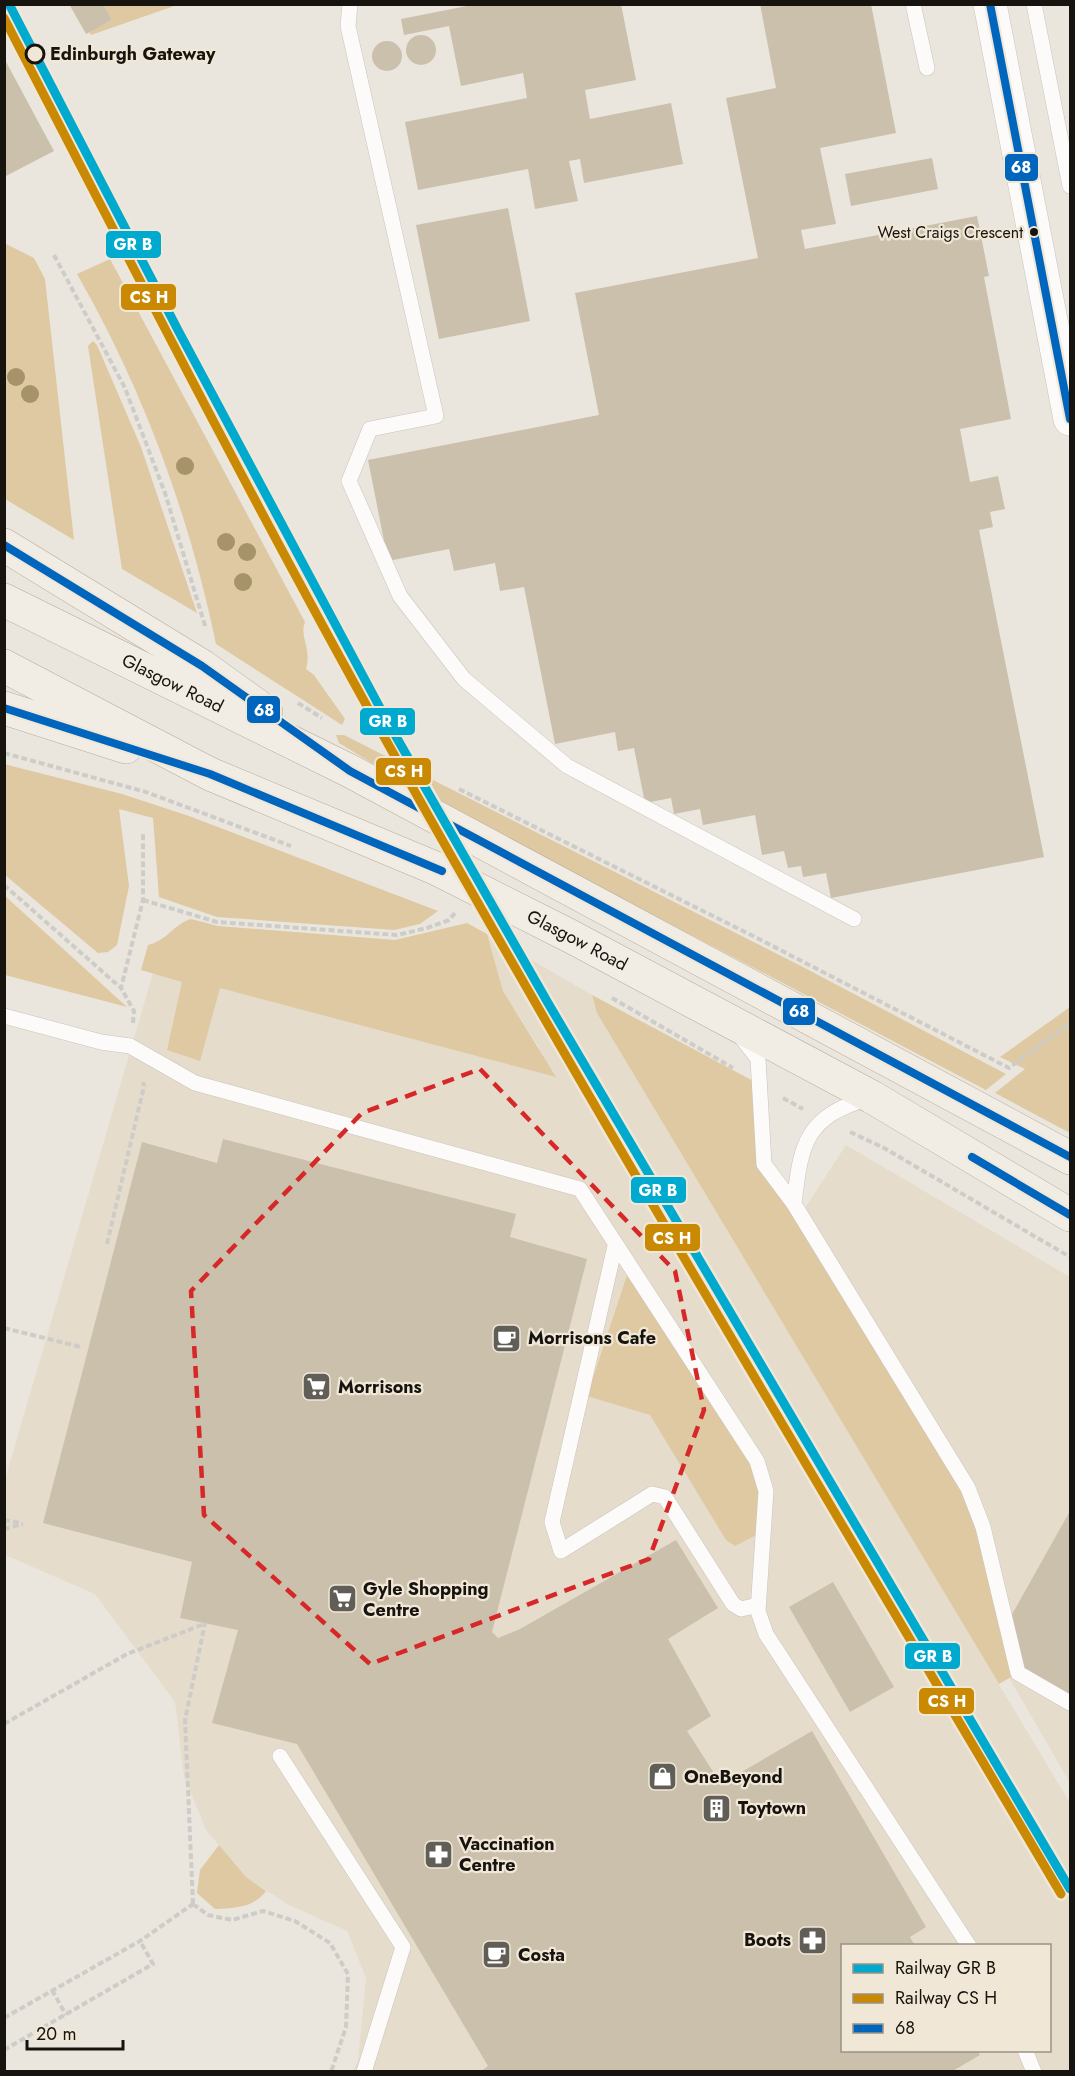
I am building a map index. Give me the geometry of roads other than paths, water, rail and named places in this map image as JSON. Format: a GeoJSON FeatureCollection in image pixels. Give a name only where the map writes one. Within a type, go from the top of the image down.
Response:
{"type":"FeatureCollection","features":[{"type":"Feature","properties":{"kind":"main road"},"geometry":{"type":"LineString","coordinates":[[4,545],[202,666],[350,771]]}},
{"type":"Feature","properties":{"kind":"main road","name":"Glasgow Road"},"geometry":{"type":"LineString","coordinates":[[4,600],[350,771],[534,872],[1070,1157]]}},
{"type":"Feature","properties":{"kind":"main road","name":"Glasgow Road"},"geometry":{"type":"LineString","coordinates":[[4,666],[210,774],[435,868],[570,936],[872,1097],[1071,1215]]}},
{"type":"Feature","properties":{"kind":"main road"},"geometry":{"type":"LineString","coordinates":[[4,708],[210,774]]}},
{"type":"Feature","properties":{"kind":"street"},"geometry":{"type":"LineString","coordinates":[[990,4],[1071,419]]}},
{"type":"Feature","properties":{"kind":"lane"},"geometry":{"type":"LineString","coordinates":[[351,4],[348,26],[436,416],[370,429],[349,481],[400,596],[465,679],[567,766],[854,919]]}},
{"type":"Feature","properties":{"kind":"lane"},"geometry":{"type":"LineString","coordinates":[[913,4],[927,68]]}},
{"type":"Feature","properties":{"kind":"lane"},"geometry":{"type":"LineString","coordinates":[[1034,4],[1071,186]]}},
{"type":"Feature","properties":{"kind":"lane"},"geometry":{"type":"LineString","coordinates":[[4,1016],[101,1042],[130,1046],[195,1083],[580,1189],[757,1461],[766,1491],[758,1605],[766,1634],[968,1944]]}},
{"type":"Feature","properties":{"kind":"lane"},"geometry":{"type":"LineString","coordinates":[[729,1020],[758,1059],[764,1164],[794,1204],[968,1488],[983,1527],[1018,1673],[1071,1702]]}},
{"type":"Feature","properties":{"kind":"lane"},"geometry":{"type":"LineString","coordinates":[[794,1204],[799,1165],[808,1136],[822,1120],[843,1106],[872,1097]]}},
{"type":"Feature","properties":{"kind":"lane"},"geometry":{"type":"LineString","coordinates":[[615,1246],[552,1522],[561,1551],[652,1494],[665,1497],[733,1604],[741,1609],[758,1605]]}},
{"type":"Feature","properties":{"kind":"lane"},"geometry":{"type":"LineString","coordinates":[[279,1756],[403,1947],[364,2072]]}},
{"type":"Feature","properties":{"kind":"lane"},"geometry":{"type":"LineString","coordinates":[[1026,2052],[1034,2072]]}},
{"type":"Feature","properties":{"kind":"place","name":"Edinburgh Gateway"},"geometry":{"type":"Point","coordinates":[35,54]}},
{"type":"Feature","properties":{"kind":"place","name":"West Craigs Crescent"},"geometry":{"type":"Point","coordinates":[1034,232]}},
{"type":"Feature","properties":{"kind":"place","name":"Morrisons Cafe"},"geometry":{"type":"Point","coordinates":[507,1338]}},
{"type":"Feature","properties":{"kind":"place","name":"Morrisons"},"geometry":{"type":"Point","coordinates":[317,1387]}},
{"type":"Feature","properties":{"kind":"place","name":"Gyle Shopping Centre"},"geometry":{"type":"Point","coordinates":[342,1599]}},
{"type":"Feature","properties":{"kind":"place","name":"OneBeyond"},"geometry":{"type":"Point","coordinates":[663,1777]}},
{"type":"Feature","properties":{"kind":"place","name":"Toytown"},"geometry":{"type":"Point","coordinates":[717,1808]}},
{"type":"Feature","properties":{"kind":"place","name":"Vaccination Centre"},"geometry":{"type":"Point","coordinates":[438,1854]}},
{"type":"Feature","properties":{"kind":"place","name":"Boots"},"geometry":{"type":"Point","coordinates":[812,1940]}},
{"type":"Feature","properties":{"kind":"place","name":"Costa"},"geometry":{"type":"Point","coordinates":[497,1955]}}]}
